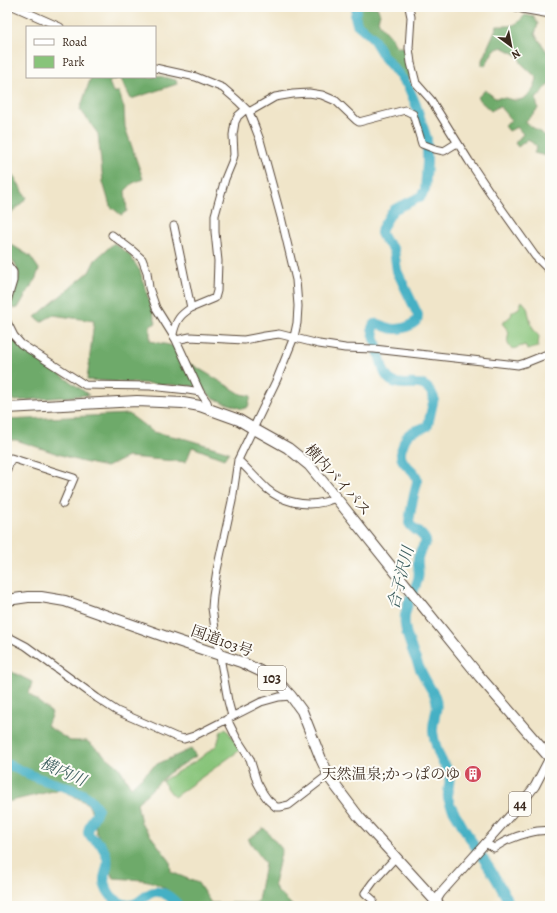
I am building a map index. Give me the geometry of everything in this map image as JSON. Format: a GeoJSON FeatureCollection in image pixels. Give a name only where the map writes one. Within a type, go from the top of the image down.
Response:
{"type":"FeatureCollection","features":[{"type":"Feature","properties":{"kind":"highway","name":"横内バイパス"},"geometry":{"type":"LineString","coordinates":[[7,408],[137,401],[183,403],[200,406],[240,420],[288,448],[308,465],[336,498],[485,682],[550,757]]}},
{"type":"Feature","properties":{"kind":"highway","name":"国道103号"},"geometry":{"type":"LineString","coordinates":[[7,600],[41,597],[65,601],[241,662],[260,671],[279,683],[302,711],[328,775],[359,817],[436,904]]}},
{"type":"Feature","properties":{"kind":"main road","name":"44"},"geometry":{"type":"LineString","coordinates":[[436,904],[441,893],[535,786],[550,757]]}},
{"type":"Feature","properties":{"kind":"street"},"geometry":{"type":"LineString","coordinates":[[15,7],[58,26]]}},
{"type":"Feature","properties":{"kind":"street"},"geometry":{"type":"LineString","coordinates":[[409,7],[411,17],[409,48],[416,83],[431,100],[457,143],[535,256],[550,271]]}},
{"type":"Feature","properties":{"kind":"street"},"geometry":{"type":"LineString","coordinates":[[516,7],[550,14]]}},
{"type":"Feature","properties":{"kind":"street"},"geometry":{"type":"LineString","coordinates":[[156,68],[196,77],[223,88],[247,111],[260,140],[284,230],[296,280],[298,306],[297,323],[294,337],[277,379],[238,460],[232,501],[217,570],[212,608],[228,701],[229,718],[237,739],[250,759],[257,782],[268,800],[276,807],[289,804],[328,775]]}},
{"type":"Feature","properties":{"kind":"street"},"geometry":{"type":"LineString","coordinates":[[175,337],[174,326],[181,314],[215,298],[217,291],[218,261],[215,215],[225,179],[234,155],[233,134],[235,122],[238,116],[276,97],[309,93],[322,95],[336,101],[359,122],[405,110],[413,114],[423,145],[444,151],[457,143]]}},
{"type":"Feature","properties":{"kind":"street"},"geometry":{"type":"LineString","coordinates":[[174,226],[191,308]]}},
{"type":"Feature","properties":{"kind":"street"},"geometry":{"type":"LineString","coordinates":[[112,235],[133,250],[142,259],[147,272],[149,288],[156,308],[175,337],[209,409]]}},
{"type":"Feature","properties":{"kind":"street"},"geometry":{"type":"LineString","coordinates":[[7,264],[13,272],[13,281],[7,301]]}},
{"type":"Feature","properties":{"kind":"street"},"geometry":{"type":"LineString","coordinates":[[7,322],[14,336],[21,344],[85,385],[150,386],[200,392]]}},
{"type":"Feature","properties":{"kind":"street"},"geometry":{"type":"LineString","coordinates":[[175,337],[244,340],[280,334],[319,344],[345,348],[382,350],[518,365],[550,353]]}},
{"type":"Feature","properties":{"kind":"street"},"geometry":{"type":"LineString","coordinates":[[7,470],[11,458],[74,478],[63,504]]}},
{"type":"Feature","properties":{"kind":"street"},"geometry":{"type":"LineString","coordinates":[[238,460],[267,489],[290,501],[304,504],[323,502],[336,498]]}},
{"type":"Feature","properties":{"kind":"street"},"geometry":{"type":"LineString","coordinates":[[7,636],[26,646],[117,711],[176,737],[184,739],[194,736],[261,702],[279,697],[291,696]]}},
{"type":"Feature","properties":{"kind":"street"},"geometry":{"type":"LineString","coordinates":[[484,844],[494,848],[517,836],[544,830],[550,831]]}},
{"type":"Feature","properties":{"kind":"street"},"geometry":{"type":"LineString","coordinates":[[373,900],[365,893],[396,857]]}},
{"type":"Feature","properties":{"kind":"green space"},"geometry":{"type":"Polygon","coordinates":[[[359,7],[377,7],[380,14],[378,20],[381,26],[398,47],[404,47],[411,78],[408,80],[400,72],[370,32],[360,25],[357,16],[359,7]]]}},
{"type":"Feature","properties":{"kind":"green space"},"geometry":{"type":"Polygon","coordinates":[[[525,15],[534,17],[538,24],[535,34],[550,56],[550,83],[536,99],[538,109],[525,122],[550,139],[550,157],[534,153],[537,147],[528,139],[518,147],[515,143],[523,134],[517,127],[509,131],[505,126],[511,120],[499,106],[491,111],[477,98],[485,90],[495,98],[519,100],[529,95],[535,85],[537,78],[521,63],[519,56],[502,47],[494,50],[485,66],[482,65],[482,60],[497,26],[516,24],[525,15]]]}},
{"type":"Feature","properties":{"kind":"green space"},"geometry":{"type":"Polygon","coordinates":[[[156,75],[176,80],[177,84],[131,99],[120,78],[156,78],[156,75]]]}},
{"type":"Feature","properties":{"kind":"green space"},"geometry":{"type":"Polygon","coordinates":[[[91,78],[117,78],[109,82],[113,92],[119,92],[124,108],[125,127],[143,179],[133,183],[125,191],[127,211],[121,215],[110,206],[103,182],[98,134],[80,109],[91,78]]]}},
{"type":"Feature","properties":{"kind":"green space"},"geometry":{"type":"Polygon","coordinates":[[[7,165],[27,198],[7,217],[7,165]]]}},
{"type":"Feature","properties":{"kind":"green space"},"geometry":{"type":"Polygon","coordinates":[[[7,242],[30,256],[39,269],[36,278],[18,308],[14,309],[11,305],[19,275],[15,263],[7,257],[7,242]]]}},
{"type":"Feature","properties":{"kind":"green space"},"geometry":{"type":"Polygon","coordinates":[[[114,243],[129,254],[140,271],[156,323],[150,326],[150,341],[174,346],[182,361],[193,365],[241,394],[251,396],[248,407],[242,409],[212,398],[205,390],[191,386],[87,380],[94,321],[53,315],[41,322],[35,317],[89,272],[95,260],[114,243]]]}},
{"type":"Feature","properties":{"kind":"green space"},"geometry":{"type":"Polygon","coordinates":[[[522,301],[527,307],[531,324],[539,336],[538,347],[527,350],[525,345],[513,349],[509,346],[509,332],[502,323],[511,316],[512,312],[519,308],[522,301]]]}},
{"type":"Feature","properties":{"kind":"green space"},"geometry":{"type":"Polygon","coordinates":[[[9,337],[89,395],[14,401],[7,395],[7,339],[9,337]]]}},
{"type":"Feature","properties":{"kind":"green space"},"geometry":{"type":"Polygon","coordinates":[[[129,414],[153,432],[186,439],[229,452],[224,459],[192,447],[186,462],[128,457],[106,467],[79,461],[16,440],[8,440],[7,442],[7,420],[129,414]]]}},
{"type":"Feature","properties":{"kind":"green space"},"geometry":{"type":"Polygon","coordinates":[[[10,671],[32,682],[29,694],[52,713],[47,726],[70,741],[87,741],[119,767],[131,787],[155,765],[191,749],[196,756],[169,773],[137,803],[141,823],[170,861],[171,872],[198,883],[211,903],[255,903],[258,901],[265,863],[248,839],[264,828],[282,849],[274,884],[277,891],[293,906],[185,906],[171,893],[155,883],[143,880],[114,878],[110,872],[112,862],[96,832],[95,819],[88,804],[61,789],[7,802],[7,674],[10,671]]]}},
{"type":"Feature","properties":{"kind":"green space"},"geometry":{"type":"Polygon","coordinates":[[[226,728],[240,750],[174,797],[162,781],[199,759],[217,745],[221,731],[226,728]]]}},
{"type":"Feature","properties":{"kind":"waterway","name":"合子沢川"},"geometry":{"type":"LineString","coordinates":[[357,7],[355,16],[357,24],[372,37],[384,57],[408,86],[427,139],[425,190],[418,198],[395,209],[382,228],[381,233],[384,239],[394,250],[397,271],[418,315],[418,318],[413,324],[402,328],[393,329],[380,324],[374,324],[372,328],[383,369],[388,378],[401,384],[423,385],[429,389],[434,398],[428,425],[409,434],[401,452],[403,462],[416,475],[417,480],[409,523],[425,538],[426,541],[418,558],[419,576],[407,607],[405,628],[416,661],[435,696],[437,706],[433,732],[439,755],[449,774],[449,801],[465,831],[493,874],[511,906]]}},
{"type":"Feature","properties":{"kind":"waterway","name":"横内川"},"geometry":{"type":"LineString","coordinates":[[7,765],[38,778],[72,789],[85,795],[92,801],[98,809],[88,834],[101,845],[106,855],[108,861],[104,882],[107,890],[114,898],[123,904],[128,905],[138,902],[154,892],[161,892],[179,906]]}},
{"type":"Feature","properties":{"kind":"place","name":"天然温泉;かっぱのゆ"},"geometry":{"type":"Point","coordinates":[473,774]}}]}
